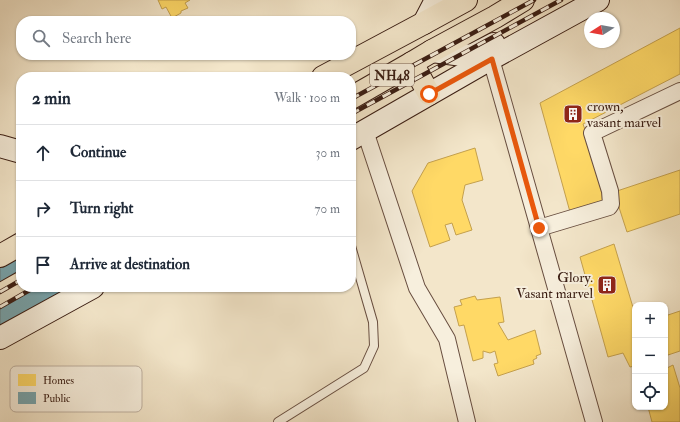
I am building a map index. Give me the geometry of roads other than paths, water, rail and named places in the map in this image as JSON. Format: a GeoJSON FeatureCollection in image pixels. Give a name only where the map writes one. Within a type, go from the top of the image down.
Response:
{"type":"FeatureCollection","features":[{"type":"Feature","properties":{"kind":"highway","name":"NH48"},"geometry":{"type":"LineString","coordinates":[[356,95],[523,0]]}},
{"type":"Feature","properties":{"kind":"highway","name":"NH48"},"geometry":{"type":"LineString","coordinates":[[356,59],[424,23],[450,3]]}},
{"type":"Feature","properties":{"kind":"highway","name":"NH48"},"geometry":{"type":"LineString","coordinates":[[332,72],[355,60]]}},
{"type":"Feature","properties":{"kind":"highway"},"geometry":{"type":"LineString","coordinates":[[412,63],[429,94]]}},
{"type":"Feature","properties":{"kind":"highway"},"geometry":{"type":"LineString","coordinates":[[0,256],[16,247]]}},
{"type":"Feature","properties":{"kind":"highway"},"geometry":{"type":"LineString","coordinates":[[0,295],[16,286]]}},
{"type":"Feature","properties":{"kind":"street"},"geometry":{"type":"LineString","coordinates":[[467,422],[447,339],[417,288],[358,135],[429,94],[489,53],[574,0]]}},
{"type":"Feature","properties":{"kind":"street"},"geometry":{"type":"LineString","coordinates":[[432,51],[470,56],[489,53],[598,0]]}},
{"type":"Feature","properties":{"kind":"street"},"geometry":{"type":"LineString","coordinates":[[489,53],[594,422]]}},
{"type":"Feature","properties":{"kind":"street"},"geometry":{"type":"LineString","coordinates":[[539,228],[609,207],[611,204],[610,191],[592,133],[680,91]]}},
{"type":"Feature","properties":{"kind":"street"},"geometry":{"type":"LineString","coordinates":[[0,146],[16,151]]}},
{"type":"Feature","properties":{"kind":"street"},"geometry":{"type":"LineString","coordinates":[[0,338],[84,292]]}},
{"type":"Feature","properties":{"kind":"lane"},"geometry":{"type":"LineString","coordinates":[[278,422],[364,368],[374,346],[373,322],[356,263]]}},
{"type":"Feature","properties":{"kind":"railway"},"geometry":{"type":"LineString","coordinates":[[356,96],[534,0]]}},
{"type":"Feature","properties":{"kind":"railway"},"geometry":{"type":"LineString","coordinates":[[356,111],[561,0]]}},
{"type":"Feature","properties":{"kind":"railway"},"geometry":{"type":"LineString","coordinates":[[0,292],[16,283]]}},
{"type":"Feature","properties":{"kind":"railway"},"geometry":{"type":"LineString","coordinates":[[0,307],[26,292]]}},
{"type":"Feature","properties":{"kind":"place","name":"crown, vasant marvel"},"geometry":{"type":"Point","coordinates":[573,114]}},
{"type":"Feature","properties":{"kind":"place","name":"Glory. Vasant marvel"},"geometry":{"type":"Point","coordinates":[607,285]}}]}
